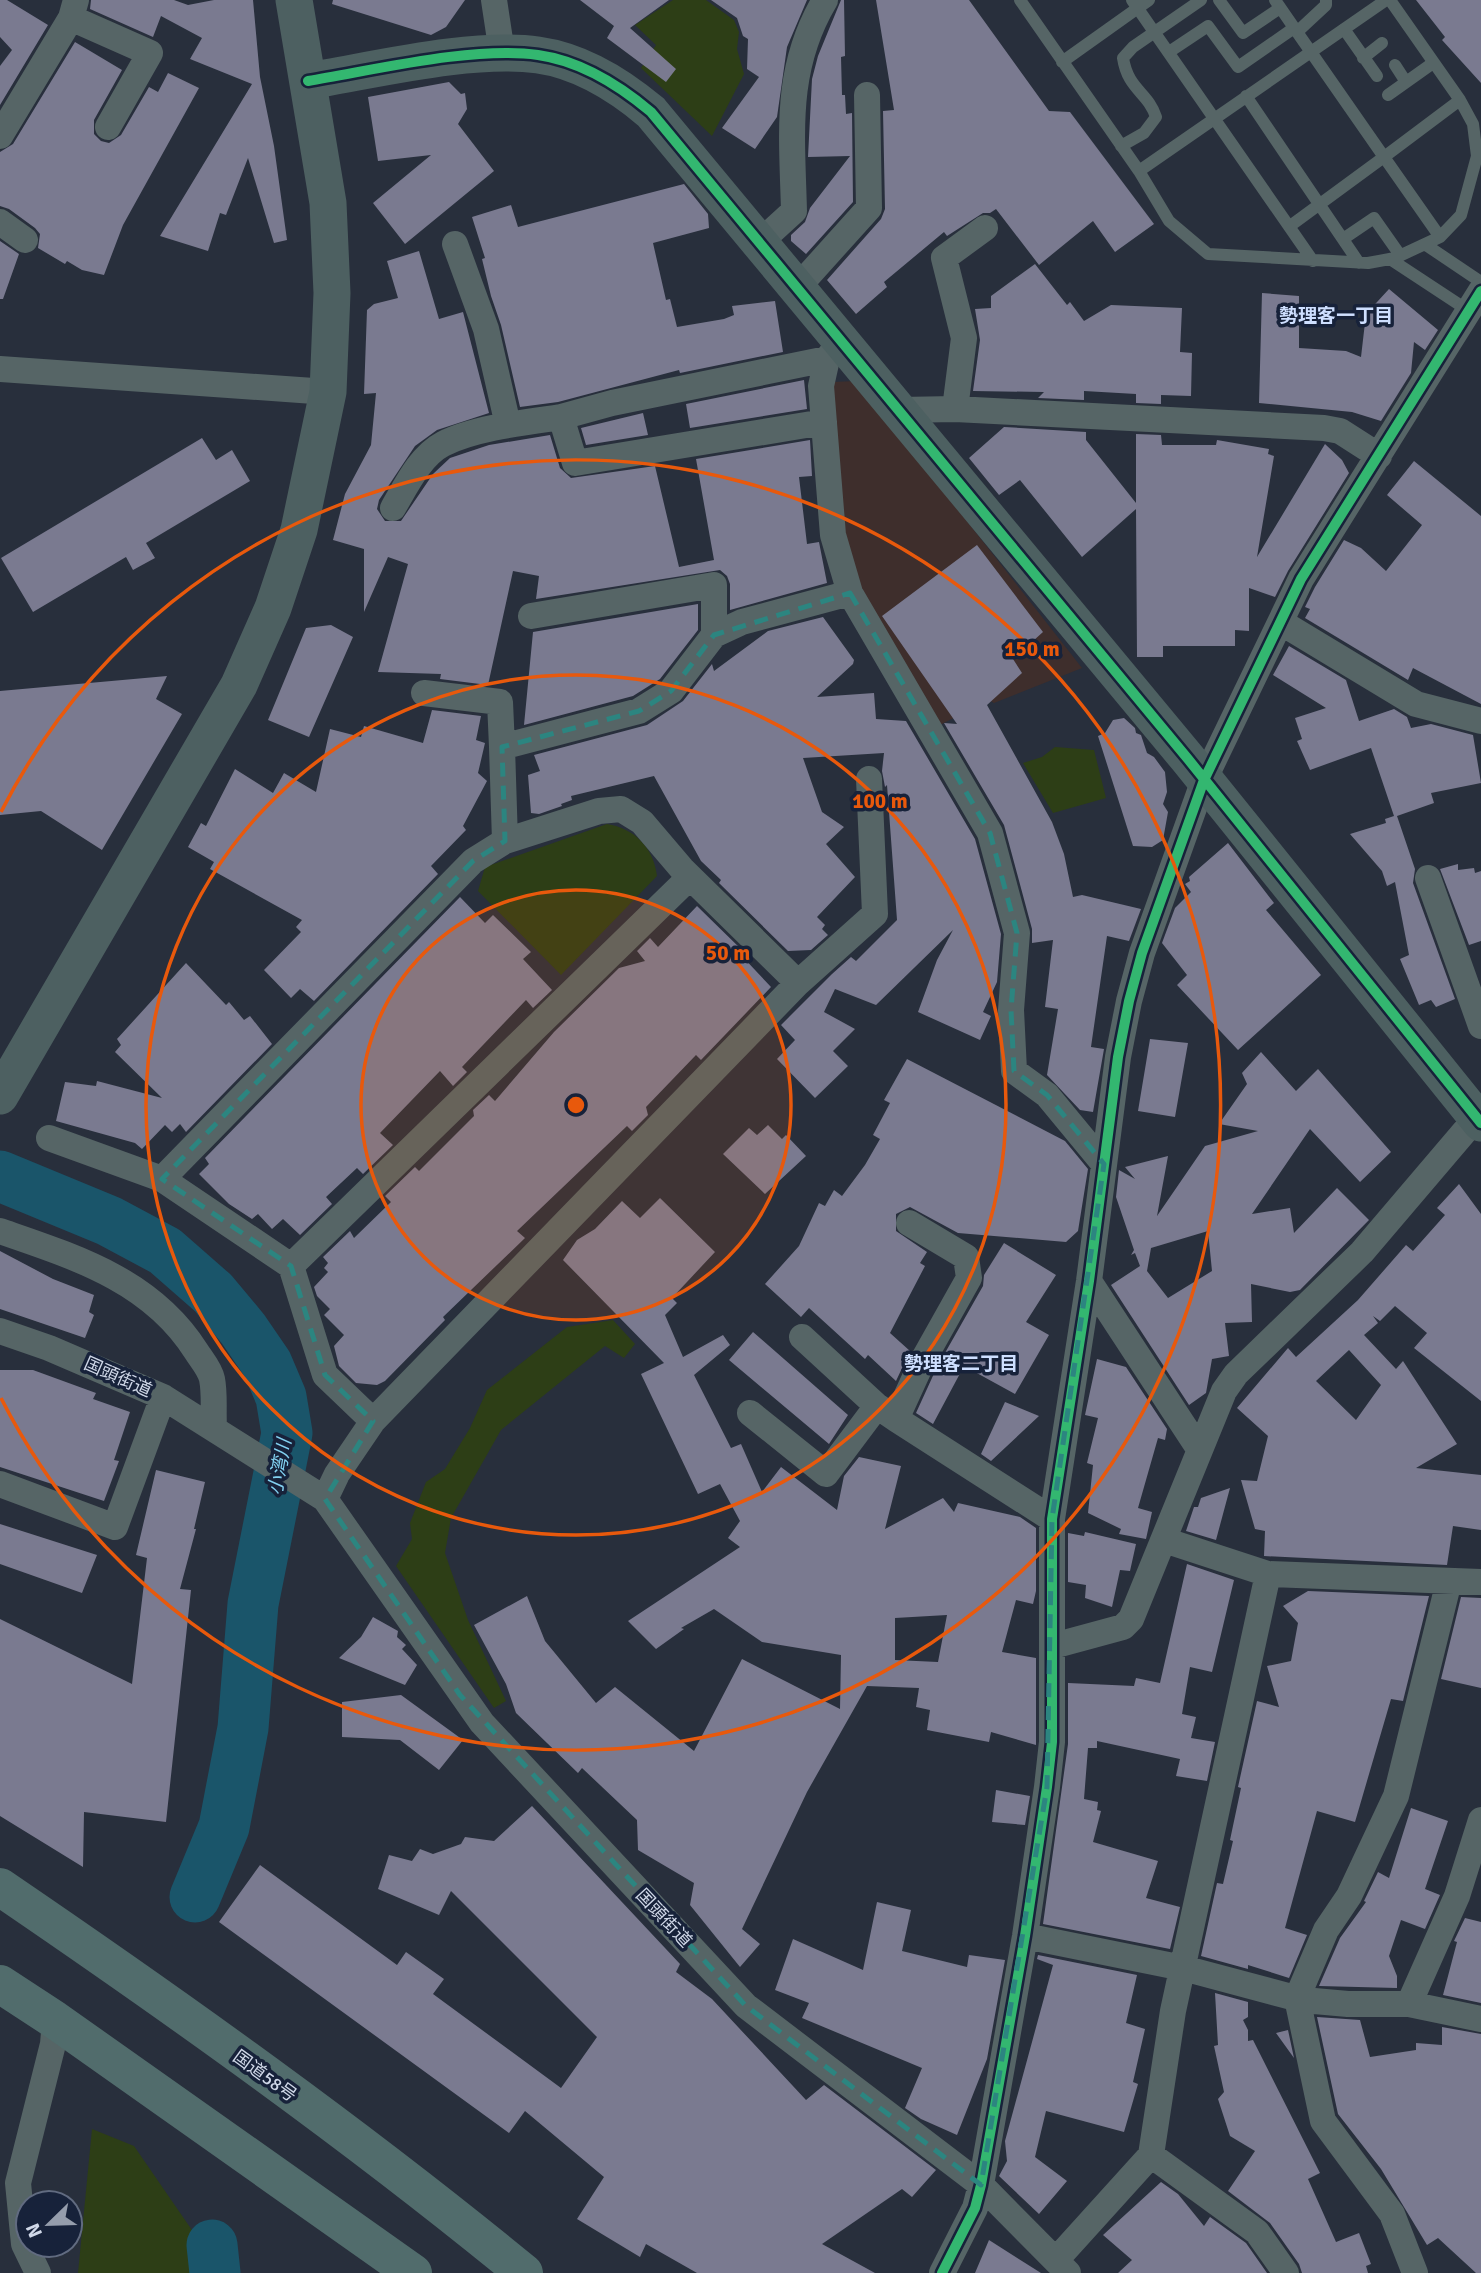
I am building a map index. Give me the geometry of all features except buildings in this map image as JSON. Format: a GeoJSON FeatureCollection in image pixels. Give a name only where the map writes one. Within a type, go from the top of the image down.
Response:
{"type":"FeatureCollection","features":[{"type":"Feature","properties":{"kind":"highway","name":"国道58号"},"geometry":{"type":"LineString","coordinates":[[0,1887],[277,2084],[457,2218],[524,2273]]}},
{"type":"Feature","properties":{"kind":"highway"},"geometry":{"type":"LineString","coordinates":[[0,1984],[413,2273]]}},
{"type":"Feature","properties":{"kind":"highway"},"geometry":{"type":"LineString","coordinates":[[457,2218],[541,2273]]}},
{"type":"Feature","properties":{"kind":"street"},"geometry":{"type":"LineString","coordinates":[[0,1096],[239,685],[273,608],[299,530],[328,392],[332,293],[328,203],[294,0]]}},
{"type":"Feature","properties":{"kind":"street"},"geometry":{"type":"LineString","coordinates":[[494,0],[502,53]]}},
{"type":"Feature","properties":{"kind":"street"},"geometry":{"type":"LineString","coordinates":[[759,243],[794,211],[793,81],[807,30],[825,0]]}},
{"type":"Feature","properties":{"kind":"street"},"geometry":{"type":"LineString","coordinates":[[0,136],[73,9],[150,53],[108,127]]}},
{"type":"Feature","properties":{"kind":"street"},"geometry":{"type":"LineString","coordinates":[[308,81],[424,61],[502,53],[538,55],[596,73],[623,88],[651,112],[797,288],[834,350],[900,410],[1480,1120],[1465,1131],[1362,1252],[1236,1374],[1216,1406],[1138,1610],[1123,1627],[1053,1646]]}},
{"type":"Feature","properties":{"kind":"street"},"geometry":{"type":"LineString","coordinates":[[797,288],[869,208],[866,94]]}},
{"type":"Feature","properties":{"kind":"street"},"geometry":{"type":"LineString","coordinates":[[0,222],[25,240]]}},
{"type":"Feature","properties":{"kind":"street"},"geometry":{"type":"LineString","coordinates":[[955,409],[964,338],[944,258],[985,228]]}},
{"type":"Feature","properties":{"kind":"street"},"geometry":{"type":"LineString","coordinates":[[455,244],[486,329],[508,425]]}},
{"type":"Feature","properties":{"kind":"street"},"geometry":{"type":"LineString","coordinates":[[942,2273],[975,2208],[981,2185],[1025,1936],[1052,1742],[1052,1519],[1129,1001],[1142,953],[1204,780],[1301,579],[1475,301]]}},
{"type":"Feature","properties":{"kind":"street"},"geometry":{"type":"LineString","coordinates":[[393,508],[416,469],[442,444],[508,425],[561,417],[834,350]]}},
{"type":"Feature","properties":{"kind":"street"},"geometry":{"type":"LineString","coordinates":[[834,350],[821,386],[833,536],[850,593],[990,833],[1017,933],[1011,1010],[1014,1071],[1047,1096],[1104,1164]]}},
{"type":"Feature","properties":{"kind":"street"},"geometry":{"type":"LineString","coordinates":[[0,369],[328,392]]}},
{"type":"Feature","properties":{"kind":"street"},"geometry":{"type":"LineString","coordinates":[[900,410],[955,409],[1324,428],[1340,431],[1379,456]]}},
{"type":"Feature","properties":{"kind":"street"},"geometry":{"type":"LineString","coordinates":[[561,417],[575,463],[824,422]]}},
{"type":"Feature","properties":{"kind":"street"},"geometry":{"type":"LineString","coordinates":[[531,616],[714,585],[715,635]]}},
{"type":"Feature","properties":{"kind":"street"},"geometry":{"type":"LineString","coordinates":[[502,747],[639,711],[671,691],[715,635],[742,622],[850,593]]}},
{"type":"Feature","properties":{"kind":"street"},"geometry":{"type":"LineString","coordinates":[[1282,623],[1416,704],[1481,721]]}},
{"type":"Feature","properties":{"kind":"street"},"geometry":{"type":"LineString","coordinates":[[424,693],[500,702],[505,841]]}},
{"type":"Feature","properties":{"kind":"street"},"geometry":{"type":"LineString","coordinates":[[316,1493],[337,1474],[373,1421],[798,983],[875,914],[869,779]]}},
{"type":"Feature","properties":{"kind":"street"},"geometry":{"type":"LineString","coordinates":[[162,1179],[473,861],[505,841],[599,811],[621,809],[642,822],[690,877],[798,983]]}},
{"type":"Feature","properties":{"kind":"street"},"geometry":{"type":"LineString","coordinates":[[291,1266],[690,877]]}},
{"type":"Feature","properties":{"kind":"street"},"geometry":{"type":"LineString","coordinates":[[1428,878],[1481,1026]]}},
{"type":"Feature","properties":{"kind":"street"},"geometry":{"type":"LineString","coordinates":[[49,1138],[162,1179],[291,1266],[325,1375],[373,1421]]}},
{"type":"Feature","properties":{"kind":"street"},"geometry":{"type":"LineString","coordinates":[[750,1413],[825,1474],[886,1412],[923,1360],[969,1278],[966,1257],[909,1223]]}},
{"type":"Feature","properties":{"kind":"street"},"geometry":{"type":"LineString","coordinates":[[0,1231],[84,1261],[142,1293],[167,1313],[188,1338],[212,1376],[222,1431]]}},
{"type":"Feature","properties":{"kind":"street"},"geometry":{"type":"LineString","coordinates":[[1089,1281],[1199,1449]]}},
{"type":"Feature","properties":{"kind":"street","name":"国頭街道"},"geometry":{"type":"LineString","coordinates":[[0,1331],[75,1358],[163,1397],[222,1431],[316,1493],[482,1723],[746,2006],[981,2185],[1062,2266]]}},
{"type":"Feature","properties":{"kind":"street"},"geometry":{"type":"LineString","coordinates":[[802,1337],[886,1412],[1052,1519]]}},
{"type":"Feature","properties":{"kind":"street"},"geometry":{"type":"LineString","coordinates":[[0,1484],[116,1527],[163,1397]]}},
{"type":"Feature","properties":{"kind":"street"},"geometry":{"type":"LineString","coordinates":[[1164,1540],[1268,1574],[1481,1582]]}},
{"type":"Feature","properties":{"kind":"street"},"geometry":{"type":"LineString","coordinates":[[1062,2266],[1151,2155],[1173,2011],[1268,1574]]}},
{"type":"Feature","properties":{"kind":"street"},"geometry":{"type":"LineString","coordinates":[[1415,2273],[1392,2214],[1323,2121],[1297,1998],[1326,1930],[1349,1896],[1396,1796],[1449,1581]]}},
{"type":"Feature","properties":{"kind":"street"},"geometry":{"type":"LineString","coordinates":[[1409,2004],[1457,1896],[1481,1820]]}},
{"type":"Feature","properties":{"kind":"street"},"geometry":{"type":"LineString","coordinates":[[1025,1936],[1183,1968],[1297,1998],[1348,2004],[1409,2004],[1481,2020]]}},
{"type":"Feature","properties":{"kind":"street"},"geometry":{"type":"LineString","coordinates":[[38,2273],[24,2244],[18,2183],[54,2044],[55,2020]]}},
{"type":"Feature","properties":{"kind":"street"},"geometry":{"type":"LineString","coordinates":[[1151,2155],[1257,2232],[1286,2273]]}},
{"type":"Feature","properties":{"kind":"lane"},"geometry":{"type":"LineString","coordinates":[[1062,62],[1135,4],[1149,0]]}},
{"type":"Feature","properties":{"kind":"lane"},"geometry":{"type":"LineString","coordinates":[[1121,146],[1144,133],[1156,117],[1152,104],[1133,88],[1123,58],[1133,47],[1200,0]]}},
{"type":"Feature","properties":{"kind":"lane"},"geometry":{"type":"LineString","coordinates":[[1219,0],[1243,33],[1277,4],[1440,237]]}},
{"type":"Feature","properties":{"kind":"lane"},"geometry":{"type":"LineString","coordinates":[[1169,52],[1208,26],[1238,67],[1296,30],[1326,5],[1326,0]]}},
{"type":"Feature","properties":{"kind":"lane"},"geometry":{"type":"LineString","coordinates":[[1027,3],[1062,62],[1139,171],[1169,221],[1208,254],[1359,263],[1395,257],[1440,237],[1461,215],[1476,156],[1473,124],[1460,100],[1388,0],[1139,171]]}},
{"type":"Feature","properties":{"kind":"lane"},"geometry":{"type":"LineString","coordinates":[[1135,4],[1313,261]]}},
{"type":"Feature","properties":{"kind":"lane"},"geometry":{"type":"LineString","coordinates":[[1344,29],[1377,76]]}},
{"type":"Feature","properties":{"kind":"lane"},"geometry":{"type":"LineString","coordinates":[[1363,58],[1382,43]]}},
{"type":"Feature","properties":{"kind":"lane"},"geometry":{"type":"LineString","coordinates":[[1388,95],[1433,63]]}},
{"type":"Feature","properties":{"kind":"lane"},"geometry":{"type":"LineString","coordinates":[[1395,65],[1406,82]]}},
{"type":"Feature","properties":{"kind":"lane"},"geometry":{"type":"LineString","coordinates":[[1246,96],[1359,263]]}},
{"type":"Feature","properties":{"kind":"lane"},"geometry":{"type":"LineString","coordinates":[[1290,226],[1460,100]]}},
{"type":"Feature","properties":{"kind":"lane"},"geometry":{"type":"LineString","coordinates":[[1343,239],[1374,218],[1395,257],[1475,301]]}},
{"type":"Feature","properties":{"kind":"lane"},"geometry":{"type":"LineString","coordinates":[[1426,245],[1481,282]]}},
{"type":"Feature","properties":{"kind":"highlighted area"},"geometry":{"type":"Polygon","coordinates":[[[850,593],[990,833],[1017,933],[1011,1010],[1014,1071],[1047,1095],[1104,1164],[1052,1519],[1047,1787],[981,2185],[746,2006],[460,1695],[325,1499],[373,1421],[325,1375],[291,1266],[162,1179],[473,861],[505,841],[502,747],[639,711],[671,691],[714,635],[850,593]]]}},
{"type":"Feature","properties":{"kind":"shaded area"},"geometry":{"type":"Polygon","coordinates":[[[857,381],[1082,668],[994,703],[989,700],[938,726],[857,590],[838,529],[832,382],[857,381]]]}},
{"type":"Feature","properties":{"kind":"green space"},"geometry":{"type":"Polygon","coordinates":[[[673,0],[706,0],[734,20],[739,32],[737,49],[744,74],[712,136],[641,68],[656,45],[635,25],[673,0]]]}},
{"type":"Feature","properties":{"kind":"green space"},"geometry":{"type":"Polygon","coordinates":[[[1055,747],[1094,750],[1106,798],[1053,813],[1023,763],[1042,757],[1055,747]]]}},
{"type":"Feature","properties":{"kind":"green space"},"geometry":{"type":"Polygon","coordinates":[[[607,824],[626,830],[641,841],[652,857],[657,876],[561,975],[478,891],[485,867],[607,824]]]}},
{"type":"Feature","properties":{"kind":"green space"},"geometry":{"type":"Polygon","coordinates":[[[613,1320],[635,1344],[624,1358],[605,1346],[501,1430],[451,1518],[445,1553],[468,1620],[506,1701],[494,1708],[396,1566],[412,1539],[410,1523],[426,1482],[445,1469],[470,1428],[487,1390],[567,1327],[613,1320]]]}},
{"type":"Feature","properties":{"kind":"green space"},"geometry":{"type":"Polygon","coordinates":[[[92,2129],[134,2146],[205,2249],[210,2273],[78,2273],[79,2259],[84,2259],[84,2211],[92,2129]]]}},
{"type":"Feature","properties":{"kind":"waterway","name":"小湾川"},"geometry":{"type":"LineString","coordinates":[[0,1176],[109,1221],[165,1251],[213,1293],[243,1329],[267,1364],[281,1397],[287,1433],[253,1604],[243,1728],[224,1827],[195,1897]]}},
{"type":"Feature","properties":{"kind":"waterway","name":"小湾川"},"geometry":{"type":"LineString","coordinates":[[212,2245],[215,2273]]}},
{"type":"Feature","properties":{"kind":"cycle path"},"geometry":{"type":"LineString","coordinates":[[308,81],[454,56],[512,53],[538,55],[569,63],[599,76],[651,112],[1188,759],[1481,1123]]}},
{"type":"Feature","properties":{"kind":"cycle path"},"geometry":{"type":"LineString","coordinates":[[942,2273],[975,2208],[981,2185],[1025,1936],[1052,1742],[1052,1519],[1089,1281],[1118,1057],[1142,953],[1204,780],[1301,579],[1481,291]]}},
{"type":"Feature","properties":{"kind":"district","name":"勢理客一丁目"},"geometry":{"type":"Point","coordinates":[1336,316]}},
{"type":"Feature","properties":{"kind":"district","name":"勢理客二丁目"},"geometry":{"type":"Point","coordinates":[961,1364]}}]}
